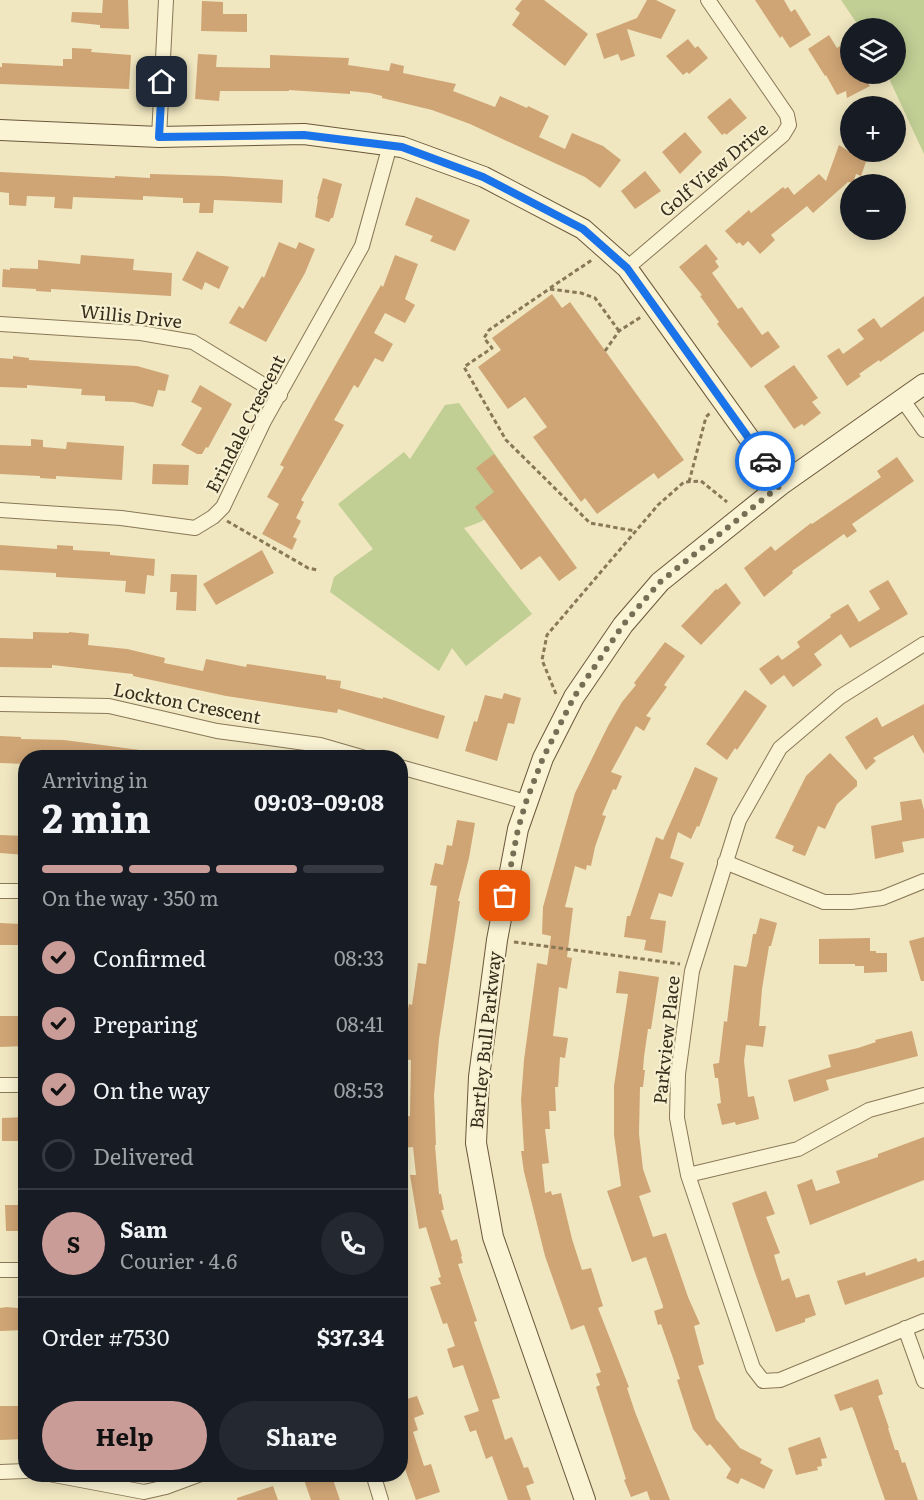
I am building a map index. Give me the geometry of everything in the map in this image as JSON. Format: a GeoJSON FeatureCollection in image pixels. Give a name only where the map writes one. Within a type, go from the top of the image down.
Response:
{"type":"FeatureCollection","features":[{"type":"Feature","properties":{"kind":"street"},"geometry":{"type":"LineString","coordinates":[[159,137],[166,0]]}},
{"type":"Feature","properties":{"kind":"street","name":"Golf View Drive"},"geometry":{"type":"LineString","coordinates":[[627,268],[783,135],[789,124],[787,115],[708,0]]}},
{"type":"Feature","properties":{"kind":"street"},"geometry":{"type":"LineString","coordinates":[[0,130],[159,137],[304,135],[402,147],[483,177],[583,229],[627,268],[782,484]]}},
{"type":"Feature","properties":{"kind":"street","name":"Erindale Crescent"},"geometry":{"type":"LineString","coordinates":[[0,510],[121,518],[195,528],[206,523],[218,513],[264,421],[362,246],[390,145]]}},
{"type":"Feature","properties":{"kind":"street","name":"Willis Drive"},"geometry":{"type":"LineString","coordinates":[[0,324],[141,333],[193,342],[279,395]]}},
{"type":"Feature","properties":{"kind":"street","name":"Bartley Bull Parkway"},"geometry":{"type":"LineString","coordinates":[[585,1500],[493,1237],[476,1143],[479,1077],[497,940],[518,829],[526,802],[543,758],[574,697],[623,625],[660,582],[782,484],[924,384]]}},
{"type":"Feature","properties":{"kind":"street"},"geometry":{"type":"LineString","coordinates":[[902,399],[924,430]]}},
{"type":"Feature","properties":{"kind":"street","name":"Parkview Place"},"geometry":{"type":"LineString","coordinates":[[905,1328],[780,1380],[763,1381],[753,1368],[688,1175],[677,1107],[678,1074],[693,966],[739,820],[780,748],[840,698],[924,644]]}},
{"type":"Feature","properties":{"kind":"street","name":"Lockton Crescent"},"geometry":{"type":"LineString","coordinates":[[0,704],[109,706],[217,731],[317,750]]}},
{"type":"Feature","properties":{"kind":"street"},"geometry":{"type":"LineString","coordinates":[[408,769],[526,802]]}},
{"type":"Feature","properties":{"kind":"street"},"geometry":{"type":"LineString","coordinates":[[725,862],[825,902],[851,902],[882,898],[924,880]]}},
{"type":"Feature","properties":{"kind":"street"},"geometry":{"type":"LineString","coordinates":[[0,891],[18,891]]}},
{"type":"Feature","properties":{"kind":"street"},"geometry":{"type":"LineString","coordinates":[[0,1085],[18,1085]]}},
{"type":"Feature","properties":{"kind":"street"},"geometry":{"type":"LineString","coordinates":[[688,1175],[798,1149],[869,1110],[924,1095]]}},
{"type":"Feature","properties":{"kind":"street"},"geometry":{"type":"LineString","coordinates":[[0,1270],[18,1270]]}},
{"type":"Feature","properties":{"kind":"street"},"geometry":{"type":"LineString","coordinates":[[924,1321],[905,1328],[924,1381]]}},
{"type":"Feature","properties":{"kind":"street"},"geometry":{"type":"LineString","coordinates":[[0,1472],[18,1471]]}},
{"type":"Feature","properties":{"kind":"street"},"geometry":{"type":"LineString","coordinates":[[91,1482],[144,1492],[179,1482]]}},
{"type":"Feature","properties":{"kind":"street"},"geometry":{"type":"LineString","coordinates":[[375,1482],[381,1500]]}},
{"type":"Feature","properties":{"kind":"path"},"geometry":{"type":"LineString","coordinates":[[607,250],[489,330],[484,338],[492,348],[464,367],[506,440],[590,523],[635,531]]}},
{"type":"Feature","properties":{"kind":"path"},"geometry":{"type":"LineString","coordinates":[[561,291],[562,280]]}},
{"type":"Feature","properties":{"kind":"path"},"geometry":{"type":"LineString","coordinates":[[549,289],[581,293],[595,298],[619,331]]}},
{"type":"Feature","properties":{"kind":"path"},"geometry":{"type":"LineString","coordinates":[[605,351],[619,331],[655,308]]}},
{"type":"Feature","properties":{"kind":"path"},"geometry":{"type":"LineString","coordinates":[[689,482],[706,417],[722,400]]}},
{"type":"Feature","properties":{"kind":"path"},"geometry":{"type":"LineString","coordinates":[[556,694],[542,660],[547,635],[658,505],[684,482],[701,481],[727,502]]}},
{"type":"Feature","properties":{"kind":"path"},"geometry":{"type":"LineString","coordinates":[[218,513],[231,525],[308,568],[317,570]]}},
{"type":"Feature","properties":{"kind":"path"},"geometry":{"type":"LineString","coordinates":[[508,942],[693,966]]}},
{"type":"Feature","properties":{"kind":"green space"},"geometry":{"type":"Polygon","coordinates":[[[841,0],[924,0],[924,154],[906,115],[906,96],[897,96],[892,84],[906,84],[906,18],[853,18],[841,0]]]}},
{"type":"Feature","properties":{"kind":"green space"},"geometry":{"type":"Polygon","coordinates":[[[459,403],[518,487],[495,513],[464,528],[532,614],[466,666],[452,648],[439,671],[330,592],[334,577],[373,549],[338,504],[404,452],[410,459],[445,405],[459,403]]]}},
{"type":"Feature","properties":{"kind":"building"},"geometry":{"type":"Polygon","coordinates":[[[103,0],[128,0],[129,29],[100,28],[100,25],[71,22],[72,12],[102,13],[103,0]]]}},
{"type":"Feature","properties":{"kind":"building"},"geometry":{"type":"Polygon","coordinates":[[[522,0],[544,0],[588,34],[565,66],[512,25],[520,13],[515,9],[522,0]]]}},
{"type":"Feature","properties":{"kind":"building"},"geometry":{"type":"Polygon","coordinates":[[[647,0],[656,0],[676,10],[661,39],[627,29],[635,56],[621,61],[618,54],[604,59],[596,34],[637,18],[647,0]]]}},
{"type":"Feature","properties":{"kind":"building"},"geometry":{"type":"Polygon","coordinates":[[[755,0],[784,0],[791,12],[795,9],[811,35],[790,48],[782,36],[780,38],[755,0]]]}},
{"type":"Feature","properties":{"kind":"building"},"geometry":{"type":"Polygon","coordinates":[[[202,1],[223,2],[223,14],[247,14],[247,32],[201,31],[202,1]]]}},
{"type":"Feature","properties":{"kind":"building"},"geometry":{"type":"Polygon","coordinates":[[[829,35],[837,48],[840,46],[840,84],[869,84],[870,86],[851,96],[847,96],[846,91],[837,95],[808,49],[829,35]]]}},
{"type":"Feature","properties":{"kind":"building"},"geometry":{"type":"Polygon","coordinates":[[[688,39],[695,48],[698,46],[708,58],[689,74],[687,72],[683,75],[666,56],[688,39]]]}},
{"type":"Feature","properties":{"kind":"building"},"geometry":{"type":"Polygon","coordinates":[[[72,48],[131,55],[129,89],[0,84],[2,63],[63,66],[63,59],[72,59],[72,48]]]}},
{"type":"Feature","properties":{"kind":"building"},"geometry":{"type":"Polygon","coordinates":[[[198,54],[217,55],[216,67],[270,68],[270,55],[349,58],[348,65],[389,71],[391,63],[404,66],[403,73],[456,84],[453,91],[495,107],[500,96],[527,108],[528,106],[549,116],[539,137],[565,149],[572,133],[603,146],[621,160],[600,188],[585,177],[470,124],[432,110],[370,93],[289,90],[220,91],[219,101],[195,99],[198,54]]]}},
{"type":"Feature","properties":{"kind":"building"},"geometry":{"type":"Polygon","coordinates":[[[730,98],[747,118],[726,135],[725,133],[722,135],[707,117],[730,98]]]}},
{"type":"Feature","properties":{"kind":"building"},"geometry":{"type":"Polygon","coordinates":[[[685,132],[702,152],[680,174],[662,152],[685,132]]]}},
{"type":"Feature","properties":{"kind":"building"},"geometry":{"type":"Polygon","coordinates":[[[839,145],[840,162],[866,162],[862,174],[840,174],[840,189],[813,213],[807,206],[771,235],[775,240],[760,254],[748,241],[743,246],[739,242],[737,244],[725,231],[749,210],[751,213],[783,187],[785,189],[788,187],[794,195],[819,174],[826,181],[839,145]]]}},
{"type":"Feature","properties":{"kind":"building"},"geometry":{"type":"Polygon","coordinates":[[[645,171],[661,191],[635,209],[621,191],[645,171]]]}},
{"type":"Feature","properties":{"kind":"building"},"geometry":{"type":"Polygon","coordinates":[[[0,172],[115,178],[115,176],[150,178],[150,174],[283,180],[282,203],[214,200],[213,213],[199,213],[200,203],[183,203],[183,198],[143,196],[143,200],[73,197],[72,209],[54,208],[55,197],[27,196],[26,206],[9,205],[9,193],[0,192],[0,172]]]}},
{"type":"Feature","properties":{"kind":"building"},"geometry":{"type":"Polygon","coordinates":[[[323,178],[342,184],[333,218],[329,222],[315,217],[323,178]]]}},
{"type":"Feature","properties":{"kind":"building"},"geometry":{"type":"Polygon","coordinates":[[[416,197],[470,220],[455,251],[430,241],[433,236],[405,225],[416,197]]]}},
{"type":"Feature","properties":{"kind":"building"},"geometry":{"type":"Polygon","coordinates":[[[279,242],[296,249],[299,242],[315,249],[305,273],[266,342],[229,323],[239,306],[243,309],[262,276],[264,278],[279,242]]]}},
{"type":"Feature","properties":{"kind":"building"},"geometry":{"type":"Polygon","coordinates":[[[706,244],[718,259],[715,261],[719,267],[712,273],[738,309],[742,307],[762,335],[768,331],[780,347],[751,368],[717,324],[719,322],[700,296],[702,295],[679,267],[706,244]]]}},
{"type":"Feature","properties":{"kind":"building"},"geometry":{"type":"Polygon","coordinates":[[[197,251],[229,267],[219,289],[205,282],[202,290],[182,280],[197,251]]]}},
{"type":"Feature","properties":{"kind":"building"},"geometry":{"type":"Polygon","coordinates":[[[81,255],[134,259],[133,270],[172,273],[171,296],[51,289],[51,292],[2,287],[3,269],[38,269],[38,260],[80,264],[81,255]]]}},
{"type":"Feature","properties":{"kind":"building"},"geometry":{"type":"Polygon","coordinates":[[[395,255],[418,264],[405,299],[415,305],[405,323],[385,313],[374,333],[393,344],[383,362],[375,358],[358,388],[354,385],[334,420],[344,425],[301,500],[304,502],[296,518],[301,521],[293,537],[297,539],[292,550],[262,534],[279,504],[267,497],[284,467],[280,465],[314,403],[381,285],[383,287],[395,255]]]}},
{"type":"Feature","properties":{"kind":"building"},"geometry":{"type":"Polygon","coordinates":[[[552,294],[562,308],[570,302],[684,460],[658,479],[654,473],[597,514],[585,498],[581,502],[533,437],[547,427],[525,397],[508,409],[478,367],[501,350],[492,338],[552,294]]]}},
{"type":"Feature","properties":{"kind":"building"},"geometry":{"type":"Polygon","coordinates":[[[924,296],[924,331],[859,374],[861,376],[847,386],[827,356],[839,348],[843,354],[864,339],[857,330],[874,318],[881,328],[924,296]]]}},
{"type":"Feature","properties":{"kind":"building"},"geometry":{"type":"Polygon","coordinates":[[[13,356],[29,358],[29,360],[137,366],[169,375],[165,391],[158,390],[153,407],[133,402],[105,401],[105,396],[81,395],[82,389],[27,385],[27,388],[0,387],[0,358],[13,359],[13,356]]]}},
{"type":"Feature","properties":{"kind":"building"},"geometry":{"type":"Polygon","coordinates":[[[794,365],[818,398],[812,402],[821,413],[804,426],[802,424],[794,429],[764,386],[794,365]]]}},
{"type":"Feature","properties":{"kind":"building"},"geometry":{"type":"Polygon","coordinates":[[[200,385],[232,404],[208,448],[206,447],[202,454],[197,454],[181,445],[202,408],[191,402],[200,385]]]}},
{"type":"Feature","properties":{"kind":"building"},"geometry":{"type":"Polygon","coordinates":[[[31,439],[43,440],[43,447],[66,449],[67,442],[124,446],[122,480],[56,476],[56,479],[0,474],[0,445],[31,446],[31,439]]]}},
{"type":"Feature","properties":{"kind":"building"},"geometry":{"type":"Polygon","coordinates":[[[494,454],[577,568],[559,581],[540,556],[521,570],[475,507],[494,492],[476,468],[494,454]]]}},
{"type":"Feature","properties":{"kind":"building"},"geometry":{"type":"Polygon","coordinates":[[[897,457],[914,481],[852,524],[857,531],[847,538],[844,534],[792,571],[793,573],[764,597],[744,568],[771,546],[775,551],[811,523],[881,477],[877,471],[897,457]]]}},
{"type":"Feature","properties":{"kind":"building"},"geometry":{"type":"Polygon","coordinates":[[[153,464],[189,465],[188,485],[152,484],[153,464]]]}},
{"type":"Feature","properties":{"kind":"building"},"geometry":{"type":"Polygon","coordinates":[[[0,545],[57,549],[57,545],[73,546],[73,550],[110,552],[110,555],[155,559],[154,576],[147,575],[145,594],[125,592],[126,581],[56,577],[56,573],[0,570],[0,545]]]}},
{"type":"Feature","properties":{"kind":"building"},"geometry":{"type":"Polygon","coordinates":[[[262,550],[274,573],[216,605],[203,584],[262,550]]]}},
{"type":"Feature","properties":{"kind":"building"},"geometry":{"type":"Polygon","coordinates":[[[171,574],[197,575],[196,611],[176,610],[177,592],[170,592],[171,574]]]}},
{"type":"Feature","properties":{"kind":"building"},"geometry":{"type":"Polygon","coordinates":[[[888,580],[908,614],[850,648],[841,634],[814,654],[822,665],[793,687],[784,675],[771,685],[759,669],[778,655],[782,660],[800,647],[797,642],[831,617],[830,615],[848,604],[859,622],[880,609],[869,591],[888,580]]]}},
{"type":"Feature","properties":{"kind":"building"},"geometry":{"type":"Polygon","coordinates":[[[726,583],[741,603],[701,645],[681,626],[716,589],[726,583]]]}},
{"type":"Feature","properties":{"kind":"building"},"geometry":{"type":"Polygon","coordinates":[[[33,632],[89,634],[88,645],[127,649],[165,658],[164,663],[203,671],[206,659],[246,667],[247,664],[326,676],[326,679],[341,681],[340,688],[383,699],[383,697],[445,716],[438,739],[338,709],[337,713],[226,696],[133,676],[133,674],[52,665],[52,668],[0,667],[0,638],[33,639],[33,632]]]}},
{"type":"Feature","properties":{"kind":"building"},"geometry":{"type":"Polygon","coordinates":[[[665,642],[685,656],[664,685],[667,687],[646,716],[651,718],[644,731],[636,726],[611,772],[622,776],[616,790],[613,789],[602,815],[606,816],[591,866],[587,865],[586,870],[575,866],[565,907],[573,908],[567,957],[572,958],[567,989],[559,987],[553,1036],[568,1038],[565,1058],[560,1057],[558,1087],[555,1087],[556,1111],[549,1111],[550,1129],[545,1129],[549,1163],[542,1164],[545,1193],[551,1191],[552,1195],[561,1193],[582,1270],[591,1268],[603,1306],[598,1308],[629,1387],[627,1388],[635,1412],[670,1500],[650,1500],[647,1491],[631,1497],[596,1387],[600,1385],[596,1374],[601,1372],[584,1325],[571,1330],[545,1256],[524,1172],[521,1151],[524,1151],[521,1100],[537,963],[547,965],[551,936],[542,934],[543,907],[575,793],[622,702],[665,642]]]}},
{"type":"Feature","properties":{"kind":"building"},"geometry":{"type":"Polygon","coordinates":[[[745,690],[767,706],[737,750],[735,748],[727,760],[706,744],[745,690]]]}},
{"type":"Feature","properties":{"kind":"building"},"geometry":{"type":"Polygon","coordinates":[[[504,693],[521,698],[514,724],[508,723],[497,761],[465,751],[485,695],[502,699],[504,693]]]}},
{"type":"Feature","properties":{"kind":"building"},"geometry":{"type":"Polygon","coordinates":[[[924,704],[924,754],[913,735],[873,758],[876,761],[866,770],[845,737],[877,717],[882,727],[924,704]]]}},
{"type":"Feature","properties":{"kind":"building"},"geometry":{"type":"Polygon","coordinates":[[[0,736],[64,740],[140,750],[18,750],[18,764],[0,763],[0,736]]]}},
{"type":"Feature","properties":{"kind":"building"},"geometry":{"type":"Polygon","coordinates":[[[830,753],[857,781],[857,786],[837,804],[825,829],[818,826],[805,856],[792,851],[794,846],[775,838],[806,776],[830,753]]]}},
{"type":"Feature","properties":{"kind":"building"},"geometry":{"type":"Polygon","coordinates":[[[695,767],[718,778],[699,827],[697,826],[691,839],[678,832],[670,858],[684,863],[672,897],[659,893],[650,919],[666,921],[662,953],[644,950],[646,940],[624,937],[627,916],[630,916],[656,837],[663,840],[695,767]]]}},
{"type":"Feature","properties":{"kind":"building"},"geometry":{"type":"Polygon","coordinates":[[[921,799],[924,810],[924,838],[902,842],[904,852],[875,859],[871,826],[902,820],[900,802],[921,799]]]}},
{"type":"Feature","properties":{"kind":"building"},"geometry":{"type":"Polygon","coordinates":[[[457,820],[475,823],[458,901],[460,901],[439,1039],[434,1095],[439,1194],[441,1194],[444,1210],[441,1210],[451,1241],[457,1239],[463,1263],[458,1264],[477,1321],[474,1322],[500,1398],[492,1400],[505,1440],[512,1437],[524,1468],[528,1467],[534,1483],[526,1486],[531,1500],[508,1500],[492,1456],[486,1459],[476,1430],[470,1432],[464,1416],[479,1411],[463,1365],[453,1368],[447,1349],[455,1346],[447,1323],[443,1324],[430,1287],[441,1284],[438,1278],[441,1277],[426,1227],[419,1229],[410,1175],[416,1175],[413,1147],[408,1147],[411,1060],[408,1060],[408,1009],[409,1004],[412,1005],[418,963],[426,964],[437,886],[430,885],[435,863],[443,865],[447,845],[452,846],[457,820]]]}},
{"type":"Feature","properties":{"kind":"building"},"geometry":{"type":"Polygon","coordinates":[[[0,835],[18,836],[18,854],[0,853],[0,835]]]}},
{"type":"Feature","properties":{"kind":"building"},"geometry":{"type":"Polygon","coordinates":[[[760,918],[777,923],[771,946],[769,946],[762,989],[759,1026],[766,1026],[763,1047],[746,1045],[744,1061],[748,1097],[754,1096],[759,1119],[736,1125],[735,1122],[722,1125],[717,1104],[721,1103],[718,1078],[715,1078],[713,1064],[719,1063],[734,965],[746,967],[753,934],[756,934],[760,918]]]}},
{"type":"Feature","properties":{"kind":"building"},"geometry":{"type":"Polygon","coordinates":[[[0,923],[18,924],[18,945],[0,945],[0,923]]]}},
{"type":"Feature","properties":{"kind":"building"},"geometry":{"type":"Polygon","coordinates":[[[924,937],[924,981],[921,981],[909,941],[924,937]]]}},
{"type":"Feature","properties":{"kind":"building"},"geometry":{"type":"Polygon","coordinates":[[[870,938],[870,951],[887,953],[887,972],[864,973],[864,966],[855,966],[855,964],[819,964],[819,939],[870,938]]]}},
{"type":"Feature","properties":{"kind":"building"},"geometry":{"type":"Polygon","coordinates":[[[619,971],[659,977],[651,1029],[648,1029],[643,1087],[640,1087],[639,1134],[643,1169],[651,1192],[639,1196],[653,1237],[666,1233],[700,1324],[694,1326],[704,1364],[698,1366],[716,1419],[740,1448],[762,1459],[760,1463],[773,1470],[764,1489],[741,1478],[738,1484],[726,1478],[731,1469],[710,1444],[707,1446],[693,1429],[677,1380],[680,1379],[661,1324],[658,1325],[654,1311],[663,1306],[646,1257],[632,1262],[607,1191],[621,1186],[614,1135],[614,1086],[628,994],[616,993],[619,971]]]}},
{"type":"Feature","properties":{"kind":"building"},"geometry":{"type":"Polygon","coordinates":[[[0,1016],[18,1016],[18,1046],[0,1047],[0,1016]]]}},
{"type":"Feature","properties":{"kind":"building"},"geometry":{"type":"Polygon","coordinates":[[[912,1031],[918,1056],[826,1080],[829,1090],[794,1102],[788,1080],[831,1067],[828,1055],[912,1031]]]}},
{"type":"Feature","properties":{"kind":"building"},"geometry":{"type":"Polygon","coordinates":[[[18,1117],[18,1141],[2,1141],[2,1118],[18,1117]]]}},
{"type":"Feature","properties":{"kind":"building"},"geometry":{"type":"Polygon","coordinates":[[[924,1137],[924,1180],[810,1225],[797,1185],[812,1179],[816,1191],[840,1183],[836,1171],[878,1157],[878,1154],[924,1137]]]}},
{"type":"Feature","properties":{"kind":"building"},"geometry":{"type":"Polygon","coordinates":[[[766,1191],[775,1214],[766,1217],[780,1253],[774,1255],[782,1281],[789,1278],[796,1298],[809,1294],[816,1315],[805,1319],[805,1322],[776,1332],[732,1203],[766,1191]]]}},
{"type":"Feature","properties":{"kind":"building"},"geometry":{"type":"Polygon","coordinates":[[[5,1205],[18,1205],[18,1231],[6,1231],[5,1205]]]}},
{"type":"Feature","properties":{"kind":"building"},"geometry":{"type":"Polygon","coordinates":[[[916,1258],[918,1262],[924,1260],[924,1277],[845,1305],[837,1281],[865,1272],[866,1276],[916,1258]]]}},
{"type":"Feature","properties":{"kind":"building"},"geometry":{"type":"Polygon","coordinates":[[[0,1308],[18,1308],[18,1330],[0,1331],[0,1308]]]}},
{"type":"Feature","properties":{"kind":"building"},"geometry":{"type":"Polygon","coordinates":[[[878,1379],[883,1394],[878,1396],[895,1450],[898,1450],[902,1463],[905,1462],[918,1500],[885,1500],[854,1411],[852,1407],[840,1411],[834,1395],[878,1379]]]}},
{"type":"Feature","properties":{"kind":"building"},"geometry":{"type":"Polygon","coordinates":[[[417,1396],[424,1414],[414,1418],[418,1430],[413,1432],[424,1466],[431,1464],[440,1492],[416,1500],[408,1478],[408,1399],[417,1396]]]}},
{"type":"Feature","properties":{"kind":"building"},"geometry":{"type":"Polygon","coordinates":[[[0,1406],[18,1406],[18,1439],[0,1440],[0,1406]]]}},
{"type":"Feature","properties":{"kind":"building"},"geometry":{"type":"Polygon","coordinates":[[[820,1437],[827,1458],[821,1459],[822,1466],[817,1467],[818,1470],[796,1475],[788,1448],[820,1437]]]}},
{"type":"Feature","properties":{"kind":"building"},"geometry":{"type":"Polygon","coordinates":[[[305,1482],[334,1482],[340,1500],[311,1500],[305,1482]]]}},
{"type":"Feature","properties":{"kind":"building"},"geometry":{"type":"Polygon","coordinates":[[[273,1486],[278,1500],[237,1500],[237,1498],[273,1486]]]}},
{"type":"Feature","properties":{"kind":"way so far"},"geometry":{"type":"LineString","coordinates":[[505,896],[518,829],[526,802],[543,758],[574,697],[623,625],[660,582],[782,484],[765,461]]}},
{"type":"Feature","properties":{"kind":"route"},"geometry":{"type":"LineString","coordinates":[[162,82],[159,137],[304,135],[402,147],[483,177],[583,229],[627,268],[765,461]]}}]}
